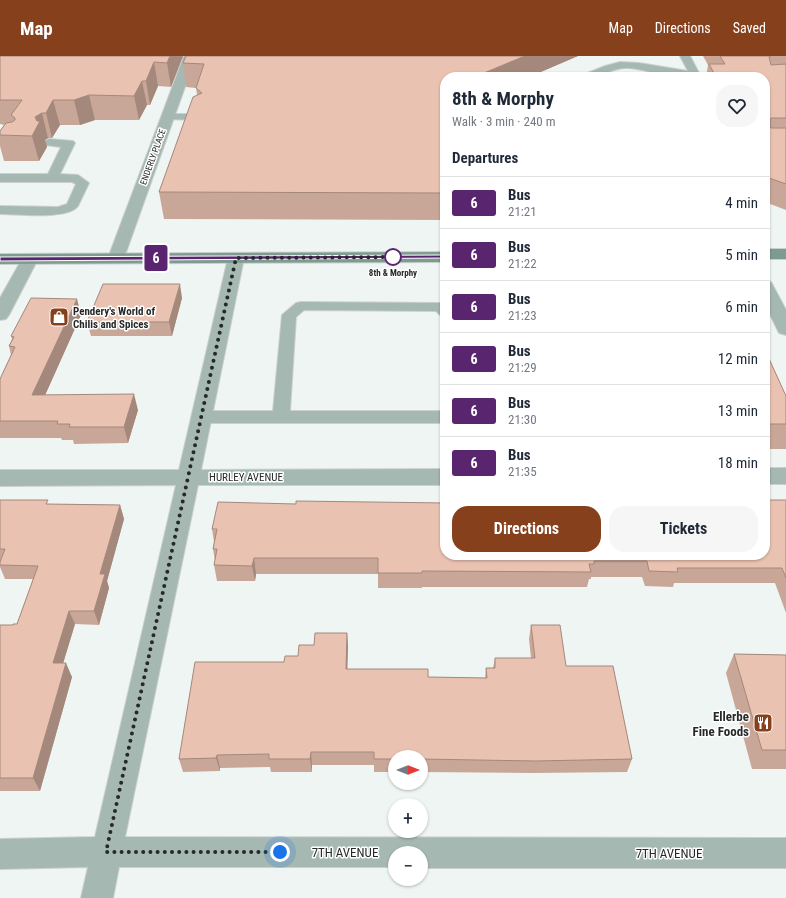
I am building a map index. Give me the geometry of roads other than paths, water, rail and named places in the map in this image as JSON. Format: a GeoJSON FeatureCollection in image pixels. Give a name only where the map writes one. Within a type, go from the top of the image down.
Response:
{"type":"FeatureCollection","features":[{"type":"Feature","properties":{"kind":"main road"},"geometry":{"type":"LineString","coordinates":[[770,254],[786,254]]}},
{"type":"Feature","properties":{"kind":"main road"},"geometry":{"type":"LineString","coordinates":[[0,259],[440,257]]}},
{"type":"Feature","properties":{"kind":"street","name":"ENDERLY PLACE"},"geometry":{"type":"LineString","coordinates":[[116,258],[190,56]]}},
{"type":"Feature","properties":{"kind":"street"},"geometry":{"type":"LineString","coordinates":[[96,898],[236,258]]}},
{"type":"Feature","properties":{"kind":"street"},"geometry":{"type":"LineString","coordinates":[[0,315],[30,259]]}},
{"type":"Feature","properties":{"kind":"street"},"geometry":{"type":"LineString","coordinates":[[770,296],[786,329]]}},
{"type":"Feature","properties":{"kind":"street"},"geometry":{"type":"LineString","coordinates":[[770,476],[786,476]]}},
{"type":"Feature","properties":{"kind":"street","name":"HURLEY AVENUE"},"geometry":{"type":"LineString","coordinates":[[0,478],[440,477]]}},
{"type":"Feature","properties":{"kind":"street","name":"7TH AVENUE"},"geometry":{"type":"LineString","coordinates":[[0,854],[106,852],[786,853]]}},
{"type":"Feature","properties":{"kind":"lane"},"geometry":{"type":"LineString","coordinates":[[618,65],[622,56],[628,56]]}},
{"type":"Feature","properties":{"kind":"lane"},"geometry":{"type":"LineString","coordinates":[[685,56],[693,72]]}},
{"type":"Feature","properties":{"kind":"lane"},"geometry":{"type":"LineString","coordinates":[[600,72],[618,65],[642,66],[677,72]]}},
{"type":"Feature","properties":{"kind":"lane"},"geometry":{"type":"LineString","coordinates":[[642,66],[664,72]]}},
{"type":"Feature","properties":{"kind":"lane"},"geometry":{"type":"LineString","coordinates":[[168,117],[198,117]]}},
{"type":"Feature","properties":{"kind":"lane"},"geometry":{"type":"LineString","coordinates":[[49,143],[69,143],[52,178]]}},
{"type":"Feature","properties":{"kind":"lane"},"geometry":{"type":"LineString","coordinates":[[0,178],[74,178],[83,182],[72,206],[60,211],[0,210]]}},
{"type":"Feature","properties":{"kind":"lane"},"geometry":{"type":"LineString","coordinates":[[281,416],[290,314],[301,306],[440,307]]}},
{"type":"Feature","properties":{"kind":"lane"},"geometry":{"type":"LineString","coordinates":[[202,417],[440,417]]}},
{"type":"Feature","properties":{"kind":"place","name":"8th & Morphy"},"geometry":{"type":"Point","coordinates":[393,257]}},
{"type":"Feature","properties":{"kind":"place","name":"Pendery's World of Chilis and Spices"},"geometry":{"type":"Point","coordinates":[59,317]}},
{"type":"Feature","properties":{"kind":"place","name":"Ellerbe Fine Foods"},"geometry":{"type":"Point","coordinates":[763,723]}}]}
